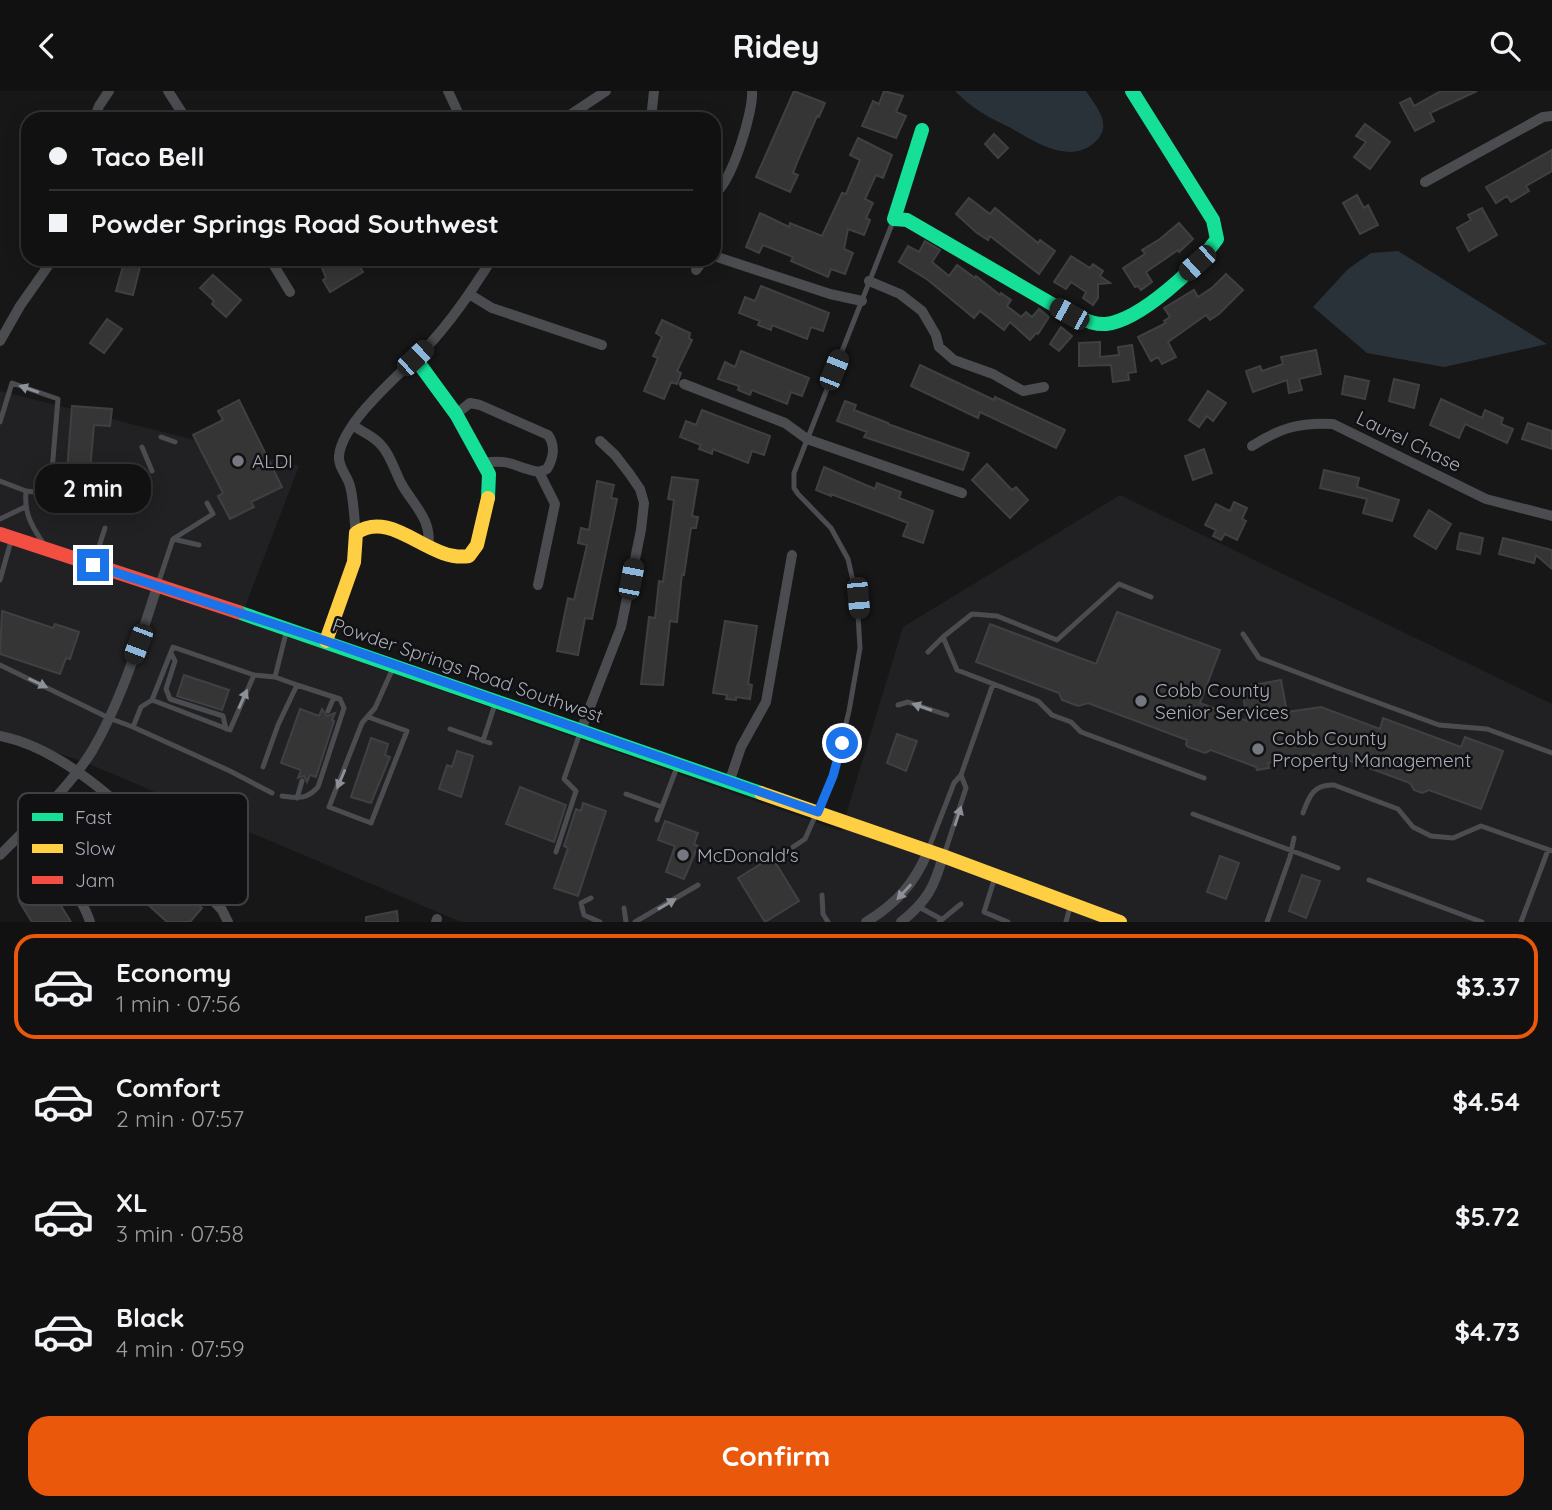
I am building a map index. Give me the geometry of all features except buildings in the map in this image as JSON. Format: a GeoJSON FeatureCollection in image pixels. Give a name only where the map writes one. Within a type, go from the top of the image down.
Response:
{"type":"FeatureCollection","features":[{"type":"Feature","properties":{"kind":"main road"},"geometry":{"type":"LineString","coordinates":[[922,130],[894,219],[918,226],[1009,281],[1086,320],[1106,324],[1118,322],[1152,303],[1197,263],[1217,239],[1213,220],[1132,91]]}},
{"type":"Feature","properties":{"kind":"main road"},"geometry":{"type":"LineString","coordinates":[[326,641],[354,562],[356,533],[376,524],[385,526],[459,559],[470,556],[477,545],[490,481],[484,463],[456,414],[415,358]]}},
{"type":"Feature","properties":{"kind":"main road","name":"Powder Springs Road Southwest"},"geometry":{"type":"LineString","coordinates":[[6,536],[326,641],[943,856],[1121,922]]}},
{"type":"Feature","properties":{"kind":"street"},"geometry":{"type":"LineString","coordinates":[[97,112],[108,91]]}},
{"type":"Feature","properties":{"kind":"street"},"geometry":{"type":"LineString","coordinates":[[168,91],[182,112]]}},
{"type":"Feature","properties":{"kind":"street"},"geometry":{"type":"LineString","coordinates":[[449,91],[458,112]]}},
{"type":"Feature","properties":{"kind":"street"},"geometry":{"type":"LineString","coordinates":[[574,112],[606,91]]}},
{"type":"Feature","properties":{"kind":"street"},"geometry":{"type":"LineString","coordinates":[[652,112],[654,91]]}},
{"type":"Feature","properties":{"kind":"street"},"geometry":{"type":"LineString","coordinates":[[721,188],[729,176],[748,118],[753,99],[752,91]]}},
{"type":"Feature","properties":{"kind":"street"},"geometry":{"type":"LineString","coordinates":[[1425,182],[1543,117],[1552,115]]}},
{"type":"Feature","properties":{"kind":"street"},"geometry":{"type":"LineString","coordinates":[[721,259],[818,291],[862,301]]}},
{"type":"Feature","properties":{"kind":"street"},"geometry":{"type":"LineString","coordinates":[[0,341],[20,306],[49,266]]}},
{"type":"Feature","properties":{"kind":"street"},"geometry":{"type":"LineString","coordinates":[[274,266],[290,292]]}},
{"type":"Feature","properties":{"kind":"street"},"geometry":{"type":"LineString","coordinates":[[356,533],[350,485],[339,457],[347,434],[378,393],[415,358],[469,295],[488,266]]}},
{"type":"Feature","properties":{"kind":"street"},"geometry":{"type":"LineString","coordinates":[[696,270],[699,266]]}},
{"type":"Feature","properties":{"kind":"street"},"geometry":{"type":"LineString","coordinates":[[869,281],[900,294],[922,311],[936,335],[939,347],[954,360],[992,374],[1023,391],[1044,387]]}},
{"type":"Feature","properties":{"kind":"street"},"geometry":{"type":"LineString","coordinates":[[469,295],[492,309],[602,345]]}},
{"type":"Feature","properties":{"kind":"street"},"geometry":{"type":"LineString","coordinates":[[684,384],[785,423],[807,439],[962,493]]}},
{"type":"Feature","properties":{"kind":"street"},"geometry":{"type":"LineString","coordinates":[[456,414],[470,403],[480,405],[548,435],[553,447],[551,462],[547,469],[539,472],[509,461],[484,463]]}},
{"type":"Feature","properties":{"kind":"street","name":"Laurel Chase"},"geometry":{"type":"LineString","coordinates":[[1252,446],[1269,435],[1306,423],[1333,423],[1486,499],[1552,516]]}},
{"type":"Feature","properties":{"kind":"street"},"geometry":{"type":"LineString","coordinates":[[354,426],[377,440],[383,447],[401,483],[422,512],[429,532],[428,547]]}},
{"type":"Feature","properties":{"kind":"street"},"geometry":{"type":"LineString","coordinates":[[581,730],[621,627],[644,503],[640,489],[629,473],[600,441]]}},
{"type":"Feature","properties":{"kind":"street"},"geometry":{"type":"LineString","coordinates":[[538,585],[555,504],[539,472]]}},
{"type":"Feature","properties":{"kind":"street"},"geometry":{"type":"LineString","coordinates":[[729,783],[741,747],[766,702],[792,555]]}},
{"type":"Feature","properties":{"kind":"street"},"geometry":{"type":"LineString","coordinates":[[58,793],[91,753],[109,718],[158,587]]}},
{"type":"Feature","properties":{"kind":"street"},"geometry":{"type":"LineString","coordinates":[[0,736],[32,746],[78,770],[104,793]]}},
{"type":"Feature","properties":{"kind":"street"},"geometry":{"type":"LineString","coordinates":[[0,855],[18,837]]}},
{"type":"Feature","properties":{"kind":"street"},"geometry":{"type":"LineString","coordinates":[[866,922],[884,911],[904,892],[919,871],[928,851]]}},
{"type":"Feature","properties":{"kind":"street"},"geometry":{"type":"LineString","coordinates":[[901,922],[932,890],[943,856]]}},
{"type":"Feature","properties":{"kind":"street"},"geometry":{"type":"LineString","coordinates":[[81,905],[90,922]]}},
{"type":"Feature","properties":{"kind":"street"},"geometry":{"type":"LineString","coordinates":[[217,905],[228,922]]}},
{"type":"Feature","properties":{"kind":"lane"},"geometry":{"type":"LineString","coordinates":[[793,847],[805,839],[833,776],[857,671],[860,624],[854,578],[842,545],[831,528],[794,488],[794,473],[894,219]]}},
{"type":"Feature","properties":{"kind":"lane"},"geometry":{"type":"LineString","coordinates":[[0,422],[12,383],[58,399],[50,494],[26,491],[0,481]]}},
{"type":"Feature","properties":{"kind":"lane"},"geometry":{"type":"LineString","coordinates":[[161,437],[175,442]]}},
{"type":"Feature","properties":{"kind":"lane"},"geometry":{"type":"LineString","coordinates":[[142,447],[152,471]]}},
{"type":"Feature","properties":{"kind":"lane"},"geometry":{"type":"LineString","coordinates":[[26,491],[24,507],[30,524],[47,549]]}},
{"type":"Feature","properties":{"kind":"lane"},"geometry":{"type":"LineString","coordinates":[[158,587],[173,539],[213,514],[207,503]]}},
{"type":"Feature","properties":{"kind":"lane"},"geometry":{"type":"LineString","coordinates":[[0,519],[24,507]]}},
{"type":"Feature","properties":{"kind":"lane"},"geometry":{"type":"LineString","coordinates":[[93,565],[105,528]]}},
{"type":"Feature","properties":{"kind":"lane"},"geometry":{"type":"LineString","coordinates":[[0,580],[6,536]]}},
{"type":"Feature","properties":{"kind":"lane"},"geometry":{"type":"LineString","coordinates":[[173,539],[199,545]]}},
{"type":"Feature","properties":{"kind":"lane"},"geometry":{"type":"LineString","coordinates":[[928,652],[972,614],[997,615],[1057,640],[1119,584],[1151,597]]}},
{"type":"Feature","properties":{"kind":"lane"},"geometry":{"type":"LineString","coordinates":[[275,677],[287,629]]}},
{"type":"Feature","properties":{"kind":"lane"},"geometry":{"type":"LineString","coordinates":[[1243,634],[1259,658],[1439,725],[1487,729],[1552,753]]}},
{"type":"Feature","properties":{"kind":"lane"},"geometry":{"type":"LineString","coordinates":[[943,637],[957,670],[1038,701],[1052,715],[1071,722],[1081,732],[1204,778]]}},
{"type":"Feature","properties":{"kind":"lane"},"geometry":{"type":"LineString","coordinates":[[133,727],[141,707],[152,700],[173,647],[254,675],[275,677],[340,699],[344,708],[318,787],[310,796],[282,796]]}},
{"type":"Feature","properties":{"kind":"lane"},"geometry":{"type":"LineString","coordinates":[[171,653],[175,661],[166,689],[170,699],[223,716],[226,729]]}},
{"type":"Feature","properties":{"kind":"lane"},"geometry":{"type":"LineString","coordinates":[[0,665],[272,793]]}},
{"type":"Feature","properties":{"kind":"lane"},"geometry":{"type":"LineString","coordinates":[[368,717],[407,731],[371,823],[329,807],[362,723],[375,708],[394,665]]}},
{"type":"Feature","properties":{"kind":"lane"},"geometry":{"type":"LineString","coordinates":[[152,700],[230,730],[254,675]]}},
{"type":"Feature","properties":{"kind":"lane"},"geometry":{"type":"LineString","coordinates":[[943,856],[966,788],[961,775],[962,766],[993,684]]}},
{"type":"Feature","properties":{"kind":"lane"},"geometry":{"type":"LineString","coordinates":[[263,767],[278,725],[297,685]]}},
{"type":"Feature","properties":{"kind":"lane"},"geometry":{"type":"LineString","coordinates":[[328,711],[334,697]]}},
{"type":"Feature","properties":{"kind":"lane"},"geometry":{"type":"LineString","coordinates":[[483,741],[496,700]]}},
{"type":"Feature","properties":{"kind":"lane"},"geometry":{"type":"LineString","coordinates":[[898,705],[908,702],[947,715]]}},
{"type":"Feature","properties":{"kind":"lane"},"geometry":{"type":"LineString","coordinates":[[450,729],[490,744]]}},
{"type":"Feature","properties":{"kind":"lane"},"geometry":{"type":"LineString","coordinates":[[556,852],[576,791],[564,779],[581,730]]}},
{"type":"Feature","properties":{"kind":"lane"},"geometry":{"type":"LineString","coordinates":[[657,820],[678,764]]}},
{"type":"Feature","properties":{"kind":"lane"},"geometry":{"type":"LineString","coordinates":[[928,851],[954,783],[961,775]]}},
{"type":"Feature","properties":{"kind":"lane"},"geometry":{"type":"LineString","coordinates":[[297,798],[302,781]]}},
{"type":"Feature","properties":{"kind":"lane"},"geometry":{"type":"LineString","coordinates":[[1303,813],[1308,797],[1315,788],[1324,784],[1334,785],[1398,809],[1413,827],[1431,837],[1453,838],[1481,826],[1550,851],[1521,922]]}},
{"type":"Feature","properties":{"kind":"lane"},"geometry":{"type":"LineString","coordinates":[[626,794],[662,807]]}},
{"type":"Feature","properties":{"kind":"lane"},"geometry":{"type":"LineString","coordinates":[[1193,814],[1338,868]]}},
{"type":"Feature","properties":{"kind":"lane"},"geometry":{"type":"LineString","coordinates":[[1267,922],[1294,838]]}},
{"type":"Feature","properties":{"kind":"lane"},"geometry":{"type":"LineString","coordinates":[[996,876],[984,912],[1008,922]]}},
{"type":"Feature","properties":{"kind":"lane"},"geometry":{"type":"LineString","coordinates":[[1370,880],[1482,922]]}},
{"type":"Feature","properties":{"kind":"lane"},"geometry":{"type":"LineString","coordinates":[[635,922],[698,885]]}},
{"type":"Feature","properties":{"kind":"lane"},"geometry":{"type":"LineString","coordinates":[[822,895],[823,914],[828,922]]}},
{"type":"Feature","properties":{"kind":"lane"},"geometry":{"type":"LineString","coordinates":[[591,898],[581,903],[584,915],[600,922]]}},
{"type":"Feature","properties":{"kind":"lane"},"geometry":{"type":"LineString","coordinates":[[1066,922],[1071,904]]}},
{"type":"Feature","properties":{"kind":"lane"},"geometry":{"type":"LineString","coordinates":[[918,907],[940,920],[961,905]]}},
{"type":"Feature","properties":{"kind":"lane"},"geometry":{"type":"LineString","coordinates":[[624,908],[626,922]]}},
{"type":"Feature","properties":{"kind":"shaded area"},"geometry":{"type":"Polygon","coordinates":[[[955,91],[1086,91],[1101,114],[1102,133],[1088,147],[1077,151],[1053,149],[987,116],[955,91]]]}},
{"type":"Feature","properties":{"kind":"shaded area"},"geometry":{"type":"Polygon","coordinates":[[[1398,251],[1547,344],[1444,367],[1367,353],[1313,307],[1348,269],[1371,253],[1398,251]]]}},
{"type":"Feature","properties":{"kind":"shaded area"},"geometry":{"type":"Polygon","coordinates":[[[0,391],[299,466],[240,620],[841,831],[903,627],[1120,495],[1552,704],[1552,922],[461,922],[248,832],[248,793],[157,793],[82,761],[0,734],[0,391]]]}},
{"type":"Feature","properties":{"kind":"traffic: fast"},"geometry":{"type":"LineString","coordinates":[[922,130],[894,219],[907,220],[1069,314],[1106,324],[1120,320],[1151,303],[1196,264],[1217,239],[1213,220],[1132,91]]}},
{"type":"Feature","properties":{"kind":"traffic: fast"},"geometry":{"type":"LineString","coordinates":[[415,358],[456,414],[489,474],[488,498]]}},
{"type":"Feature","properties":{"kind":"traffic: fast"},"geometry":{"type":"LineString","coordinates":[[238,612],[761,793]]}},
{"type":"Feature","properties":{"kind":"traffic: slow"},"geometry":{"type":"LineString","coordinates":[[326,641],[354,562],[356,533],[370,527],[384,527],[440,552],[469,556],[477,545],[488,498]]}},
{"type":"Feature","properties":{"kind":"traffic: slow"},"geometry":{"type":"LineString","coordinates":[[761,793],[943,856],[1120,922]]}},
{"type":"Feature","properties":{"kind":"traffic: jam"},"geometry":{"type":"LineString","coordinates":[[0,534],[238,612]]}},
{"type":"Feature","properties":{"kind":"place","name":"ALDI"},"geometry":{"type":"Point","coordinates":[238,461]}},
{"type":"Feature","properties":{"kind":"place","name":"Cobb County Senior Services"},"geometry":{"type":"Point","coordinates":[1141,701]}},
{"type":"Feature","properties":{"kind":"place","name":"Cobb County Property Management"},"geometry":{"type":"Point","coordinates":[1258,749]}},
{"type":"Feature","properties":{"kind":"place","name":"McDonald's"},"geometry":{"type":"Point","coordinates":[683,855]}},
{"type":"Feature","properties":{"kind":"route"},"geometry":{"type":"LineString","coordinates":[[93,565],[326,641],[818,812],[833,776],[842,743]]}}]}
